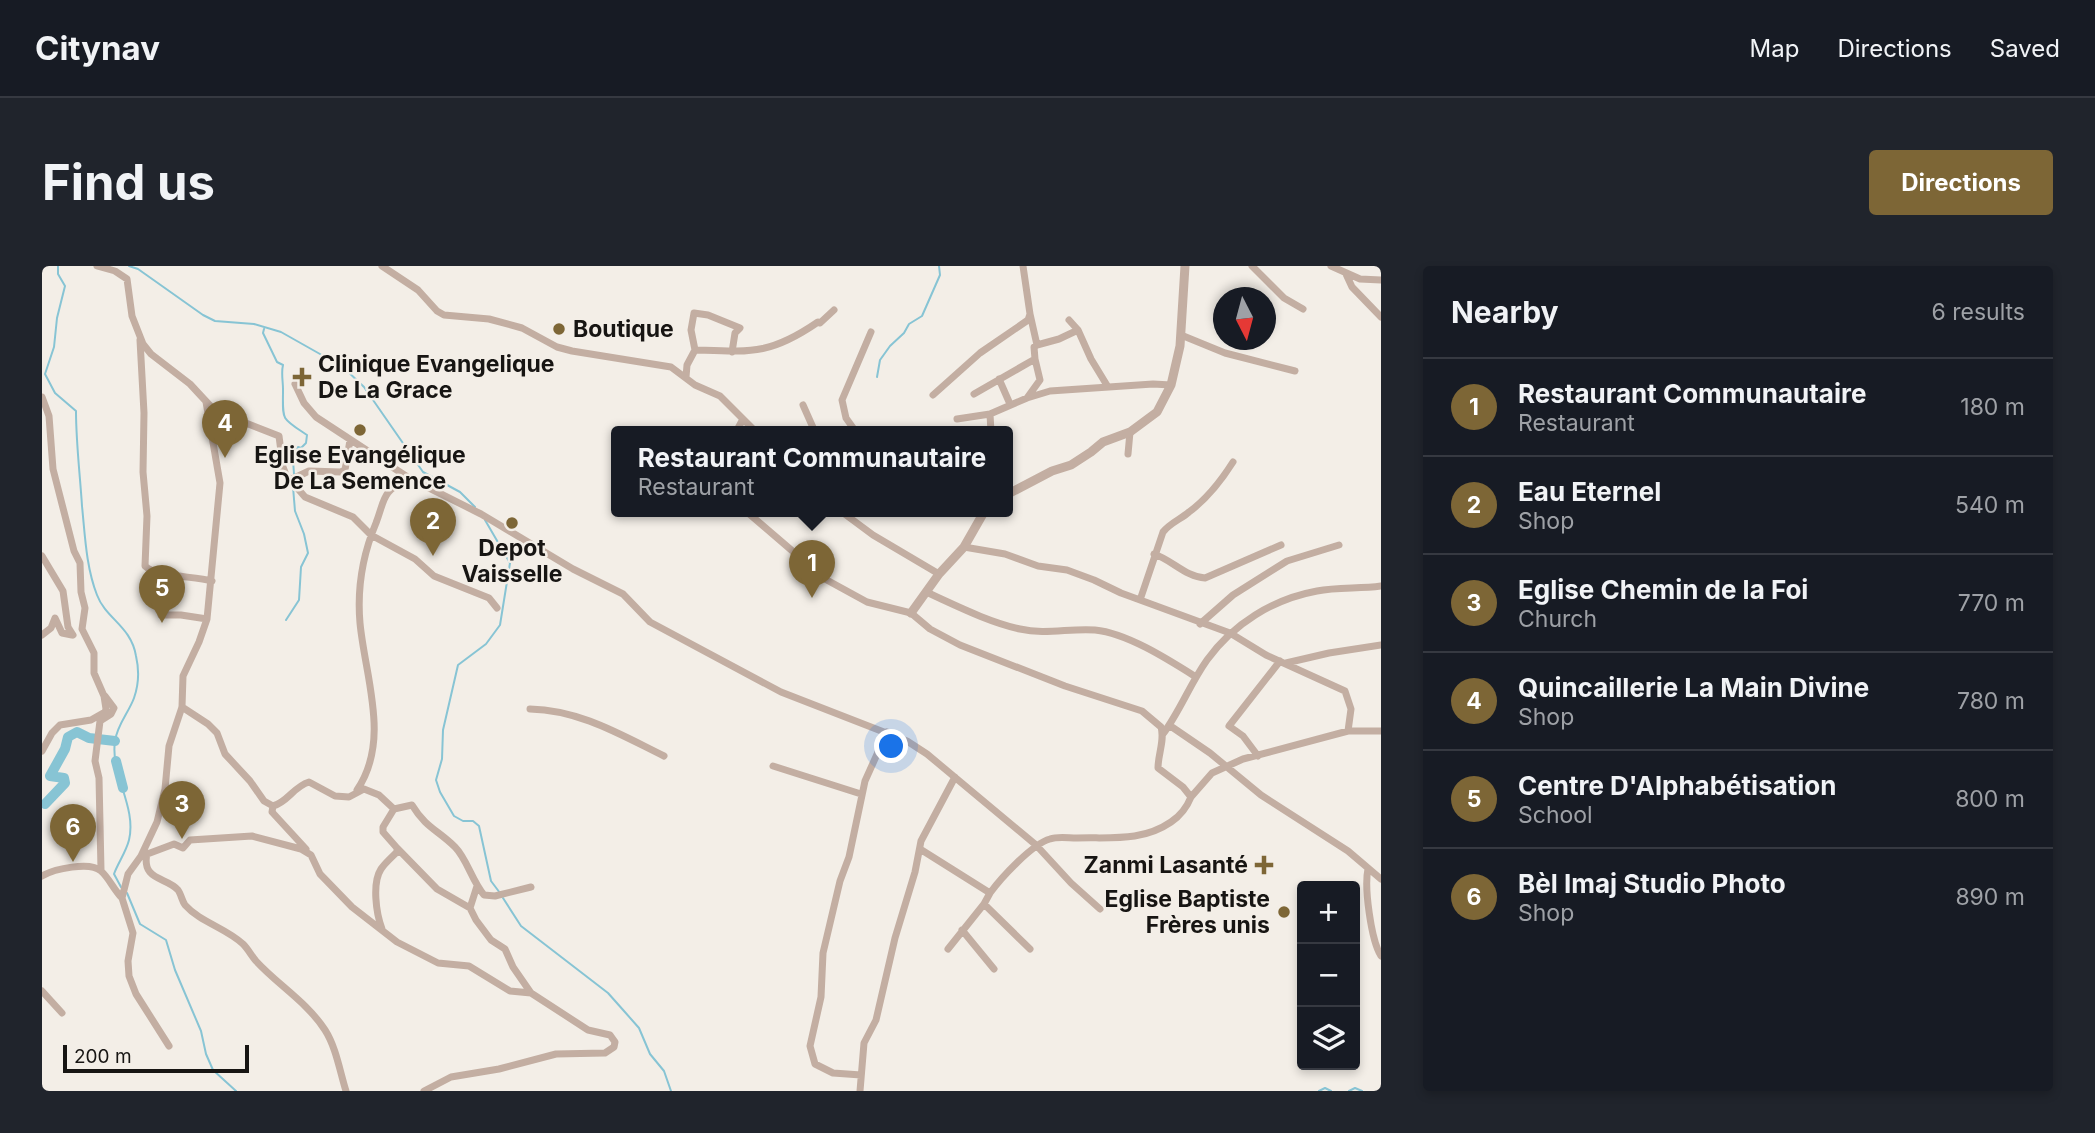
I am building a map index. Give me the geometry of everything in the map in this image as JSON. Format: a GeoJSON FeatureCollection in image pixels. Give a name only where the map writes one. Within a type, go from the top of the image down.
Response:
{"type":"FeatureCollection","features":[{"type":"Feature","properties":{"kind":"street"},"geometry":{"type":"LineString","coordinates":[[97,266],[115,271],[127,279],[132,316],[151,354],[190,384],[206,402],[222,414],[279,436],[283,467],[305,497],[353,517],[371,535],[415,559],[434,576],[489,598],[497,608]]}},
{"type":"Feature","properties":{"kind":"street"},"geometry":{"type":"LineString","coordinates":[[382,266],[418,290],[444,315],[489,319],[522,328],[557,346],[666,365],[720,396],[750,426]]}},
{"type":"Feature","properties":{"kind":"street"},"geometry":{"type":"LineString","coordinates":[[1023,266],[1037,345]]}},
{"type":"Feature","properties":{"kind":"street"},"geometry":{"type":"LineString","coordinates":[[1013,491],[1052,471],[1071,465],[1102,442],[1130,432],[1157,412],[1171,384],[1181,335],[1185,266]]}},
{"type":"Feature","properties":{"kind":"street"},"geometry":{"type":"LineString","coordinates":[[1252,266],[1283,298],[1303,309]]}},
{"type":"Feature","properties":{"kind":"street"},"geometry":{"type":"LineString","coordinates":[[1331,266],[1360,278],[1381,280]]}},
{"type":"Feature","properties":{"kind":"street"},"geometry":{"type":"LineString","coordinates":[[1346,274],[1357,293],[1381,317]]}},
{"type":"Feature","properties":{"kind":"street"},"geometry":{"type":"LineString","coordinates":[[695,350],[748,352],[783,343],[818,321],[820,323],[834,310]]}},
{"type":"Feature","properties":{"kind":"street"},"geometry":{"type":"LineString","coordinates":[[686,377],[687,365],[695,350],[691,330],[694,313],[708,315],[740,328],[735,333],[732,352]]}},
{"type":"Feature","properties":{"kind":"street"},"geometry":{"type":"LineString","coordinates":[[933,395],[981,353],[1028,320],[1030,314]]}},
{"type":"Feature","properties":{"kind":"street"},"geometry":{"type":"LineString","coordinates":[[1069,320],[1078,330],[1108,387]]}},
{"type":"Feature","properties":{"kind":"street"},"geometry":{"type":"LineString","coordinates":[[1027,398],[1040,380],[1034,359],[1034,347],[1059,340],[1078,330]]}},
{"type":"Feature","properties":{"kind":"street"},"geometry":{"type":"LineString","coordinates":[[852,426],[846,418],[842,400],[871,332]]}},
{"type":"Feature","properties":{"kind":"street"},"geometry":{"type":"LineString","coordinates":[[140,334],[144,413],[143,472],[147,516],[145,566],[156,573],[212,581]]}},
{"type":"Feature","properties":{"kind":"street"},"geometry":{"type":"LineString","coordinates":[[1181,335],[1225,353],[1295,371]]}},
{"type":"Feature","properties":{"kind":"street"},"geometry":{"type":"LineString","coordinates":[[974,394],[1034,359]]}},
{"type":"Feature","properties":{"kind":"street"},"geometry":{"type":"LineString","coordinates":[[999,379],[1010,404]]}},
{"type":"Feature","properties":{"kind":"street"},"geometry":{"type":"LineString","coordinates":[[295,384],[304,403],[316,417],[350,440],[409,478],[481,514],[573,569],[623,594],[650,622],[781,692],[907,741],[955,777],[1036,845],[1071,883],[1100,909]]}},
{"type":"Feature","properties":{"kind":"street"},"geometry":{"type":"LineString","coordinates":[[957,419],[990,414],[1010,404],[1050,391],[1171,384]]}},
{"type":"Feature","properties":{"kind":"street"},"geometry":{"type":"LineString","coordinates":[[42,397],[48,416],[53,469],[74,551],[80,563],[81,592],[85,608],[82,629],[94,653],[94,673],[104,696],[104,715],[98,728],[95,761],[99,778],[101,870]]}},
{"type":"Feature","properties":{"kind":"street"},"geometry":{"type":"LineString","coordinates":[[122,898],[128,874],[144,854],[162,805],[169,746],[182,707],[183,676],[207,619],[220,483],[206,402]]}},
{"type":"Feature","properties":{"kind":"street"},"geometry":{"type":"LineString","coordinates":[[803,405],[812,426]]}},
{"type":"Feature","properties":{"kind":"street"},"geometry":{"type":"LineString","coordinates":[[990,414],[991,426]]}},
{"type":"Feature","properties":{"kind":"street"},"geometry":{"type":"LineString","coordinates":[[739,426],[743,419]]}},
{"type":"Feature","properties":{"kind":"street"},"geometry":{"type":"LineString","coordinates":[[1128,454],[1130,432]]}},
{"type":"Feature","properties":{"kind":"street"},"geometry":{"type":"LineString","coordinates":[[293,478],[313,470],[345,470],[350,440]]}},
{"type":"Feature","properties":{"kind":"street"},"geometry":{"type":"LineString","coordinates":[[1140,600],[1154,554],[1167,526],[1204,500],[1234,462]]}},
{"type":"Feature","properties":{"kind":"street"},"geometry":{"type":"LineString","coordinates":[[182,707],[216,733],[225,754],[264,801],[273,806],[284,803],[303,783],[309,782],[335,796],[349,797],[357,791],[366,778],[374,730],[373,701],[363,647],[360,604],[363,565],[388,491],[409,478]]}},
{"type":"Feature","properties":{"kind":"street"},"geometry":{"type":"LineString","coordinates":[[753,517],[825,579],[867,602],[911,613],[930,629],[960,645],[1065,686],[1142,711],[1161,727],[1163,734],[1158,768],[1183,787],[1191,797]]}},
{"type":"Feature","properties":{"kind":"street"},"geometry":{"type":"LineString","coordinates":[[847,517],[939,574]]}},
{"type":"Feature","properties":{"kind":"street"},"geometry":{"type":"LineString","coordinates":[[911,613],[939,574],[964,547],[981,517]]}},
{"type":"Feature","properties":{"kind":"street"},"geometry":{"type":"LineString","coordinates":[[1154,554],[1175,563],[1194,577],[1205,578],[1281,545]]}},
{"type":"Feature","properties":{"kind":"street"},"geometry":{"type":"LineString","coordinates":[[1200,624],[1233,595],[1287,561],[1339,545]]}},
{"type":"Feature","properties":{"kind":"street"},"geometry":{"type":"LineString","coordinates":[[964,547],[1005,554],[1038,566],[1067,570],[1230,634],[1345,691],[1351,709],[1348,730]]}},
{"type":"Feature","properties":{"kind":"street"},"geometry":{"type":"LineString","coordinates":[[42,556],[63,591],[68,627],[73,635],[62,634],[55,618],[51,628],[42,635]]}},
{"type":"Feature","properties":{"kind":"street"},"geometry":{"type":"LineString","coordinates":[[1163,734],[1206,661],[1241,622],[1266,609],[1316,591],[1381,586]]}},
{"type":"Feature","properties":{"kind":"street"},"geometry":{"type":"LineString","coordinates":[[926,592],[1019,629],[1046,632],[1094,630],[1113,635],[1137,644],[1196,677]]}},
{"type":"Feature","properties":{"kind":"street"},"geometry":{"type":"LineString","coordinates":[[160,615],[207,619]]}},
{"type":"Feature","properties":{"kind":"street"},"geometry":{"type":"LineString","coordinates":[[1258,756],[1243,736],[1230,726],[1283,662],[1381,645]]}},
{"type":"Feature","properties":{"kind":"street"},"geometry":{"type":"LineString","coordinates":[[530,709],[570,714],[586,719],[664,756]]}},
{"type":"Feature","properties":{"kind":"street"},"geometry":{"type":"LineString","coordinates":[[42,751],[60,725],[104,715]]}},
{"type":"Feature","properties":{"kind":"street"},"geometry":{"type":"LineString","coordinates":[[1169,725],[1227,766],[1261,795],[1324,834],[1381,879]]}},
{"type":"Feature","properties":{"kind":"street"},"geometry":{"type":"LineString","coordinates":[[948,949],[984,905],[990,893],[1036,845],[1051,838],[1118,839],[1141,836],[1164,827],[1176,818],[1212,773],[1227,766],[1348,730],[1381,731]]}},
{"type":"Feature","properties":{"kind":"street"},"geometry":{"type":"LineString","coordinates":[[862,1075],[833,1073],[815,1064],[810,1046],[821,997],[823,953],[849,857],[861,794],[887,732]]}},
{"type":"Feature","properties":{"kind":"street"},"geometry":{"type":"LineString","coordinates":[[773,766],[861,794]]}},
{"type":"Feature","properties":{"kind":"street"},"geometry":{"type":"LineString","coordinates":[[860,1091],[864,1043],[876,1020],[921,841],[955,777]]}},
{"type":"Feature","properties":{"kind":"street"},"geometry":{"type":"LineString","coordinates":[[357,791],[363,789],[379,794],[394,809]]}},
{"type":"Feature","properties":{"kind":"street"},"geometry":{"type":"LineString","coordinates":[[424,1091],[451,1077],[499,1069],[556,1054],[605,1053],[614,1047],[615,1042],[610,1035],[588,1030],[531,993],[513,967],[505,949],[491,940],[470,908],[437,889],[383,832],[383,827],[394,809],[412,805],[421,819],[457,849],[484,895],[495,896],[531,887]]}},
{"type":"Feature","properties":{"kind":"street"},"geometry":{"type":"LineString","coordinates":[[273,806],[272,812],[311,855],[320,874],[352,907],[383,932],[438,963],[469,966],[510,990],[531,993]]}},
{"type":"Feature","properties":{"kind":"street"},"geometry":{"type":"LineString","coordinates":[[144,854],[174,844],[183,848],[190,840],[215,840],[233,835],[285,844],[311,855]]}},
{"type":"Feature","properties":{"kind":"street"},"geometry":{"type":"LineString","coordinates":[[383,932],[376,911],[379,871],[397,852],[397,848]]}},
{"type":"Feature","properties":{"kind":"street"},"geometry":{"type":"LineString","coordinates":[[920,849],[990,893]]}},
{"type":"Feature","properties":{"kind":"street"},"geometry":{"type":"LineString","coordinates":[[144,854],[149,869],[156,878],[176,888],[184,904],[197,915],[230,933],[244,945],[324,1029],[346,1091]]}},
{"type":"Feature","properties":{"kind":"street"},"geometry":{"type":"LineString","coordinates":[[42,876],[54,870],[96,867],[122,898],[133,933],[128,961],[129,976],[136,995],[169,1046]]}},
{"type":"Feature","properties":{"kind":"street"},"geometry":{"type":"LineString","coordinates":[[1368,869],[1366,880],[1369,913],[1374,946],[1381,956]]}},
{"type":"Feature","properties":{"kind":"street"},"geometry":{"type":"LineString","coordinates":[[470,908],[477,886]]}},
{"type":"Feature","properties":{"kind":"street"},"geometry":{"type":"LineString","coordinates":[[984,905],[1030,948]]}},
{"type":"Feature","properties":{"kind":"street"},"geometry":{"type":"LineString","coordinates":[[962,930],[994,969]]}},
{"type":"Feature","properties":{"kind":"street"},"geometry":{"type":"LineString","coordinates":[[42,992],[54,1001],[62,1013]]}},
{"type":"Feature","properties":{"kind":"waterway"},"geometry":{"type":"LineString","coordinates":[[58,266],[58,274],[65,286],[57,318],[54,347],[45,374],[55,393],[76,411],[82,506],[90,573],[101,603],[129,637],[138,666],[136,693],[118,730],[114,753],[127,803],[130,828],[128,844],[114,874],[121,887]]}},
{"type":"Feature","properties":{"kind":"waterway"},"geometry":{"type":"LineString","coordinates":[[129,266],[138,269],[215,321],[254,324],[281,332],[343,367],[364,387],[423,472],[460,492],[475,507]]}},
{"type":"Feature","properties":{"kind":"waterway"},"geometry":{"type":"LineString","coordinates":[[877,377],[880,360],[890,346],[909,324],[922,316],[940,275],[939,266]]}},
{"type":"Feature","properties":{"kind":"waterway"},"geometry":{"type":"LineString","coordinates":[[264,329],[263,333],[277,362],[283,365],[283,413],[292,425],[307,435],[306,443],[301,448],[298,447],[293,460],[294,474]]}},
{"type":"Feature","properties":{"kind":"waterway"},"geometry":{"type":"LineString","coordinates":[[286,620],[299,600],[301,567],[308,553],[295,511],[293,487]]}},
{"type":"Feature","properties":{"kind":"waterway"},"geometry":{"type":"LineString","coordinates":[[485,520],[510,563],[500,625],[486,644],[458,665],[443,730],[442,759],[436,780],[454,816],[463,821],[473,821],[479,826],[491,881],[500,893]]}},
{"type":"Feature","properties":{"kind":"waterway"},"geometry":{"type":"LineString","coordinates":[[45,804],[65,783],[64,778],[50,776],[65,749],[68,737],[77,732],[89,738],[115,741]]}},
{"type":"Feature","properties":{"kind":"waterway"},"geometry":{"type":"LineString","coordinates":[[116,761],[123,788]]}},
{"type":"Feature","properties":{"kind":"waterway"},"geometry":{"type":"LineString","coordinates":[[127,893],[140,924],[166,940],[213,1070],[236,1091]]}},
{"type":"Feature","properties":{"kind":"waterway"},"geometry":{"type":"LineString","coordinates":[[503,898],[521,926],[608,993],[639,1028],[650,1054],[664,1071],[671,1091]]}},
{"type":"Feature","properties":{"kind":"waterway"},"geometry":{"type":"LineString","coordinates":[[1319,1091],[1325,1088],[1331,1091]]}},
{"type":"Feature","properties":{"kind":"waterway"},"geometry":{"type":"LineString","coordinates":[[1349,1091],[1355,1088],[1362,1091]]}},
{"type":"Feature","properties":{"kind":"place","name":"Boutique"},"geometry":{"type":"Point","coordinates":[559,329]}},
{"type":"Feature","properties":{"kind":"place","name":"Clinique Evangelique De La Grace"},"geometry":{"type":"Point","coordinates":[302,377]}},
{"type":"Feature","properties":{"kind":"place","name":"Eglise Evangélique De La Semence"},"geometry":{"type":"Point","coordinates":[360,430]}},
{"type":"Feature","properties":{"kind":"place","name":"Quincaillerie La Main Divine"},"geometry":{"type":"Point","coordinates":[225,458]}},
{"type":"Feature","properties":{"kind":"place","name":"Depot Vaisselle"},"geometry":{"type":"Point","coordinates":[512,523]}},
{"type":"Feature","properties":{"kind":"place","name":"Eau Eternel"},"geometry":{"type":"Point","coordinates":[433,556]}},
{"type":"Feature","properties":{"kind":"place","name":"Restaurant Communautaire"},"geometry":{"type":"Point","coordinates":[812,598]}},
{"type":"Feature","properties":{"kind":"place","name":"Centre D'Alphabétisation"},"geometry":{"type":"Point","coordinates":[162,623]}},
{"type":"Feature","properties":{"kind":"place","name":"Eglise Chemin de la Foi"},"geometry":{"type":"Point","coordinates":[182,839]}},
{"type":"Feature","properties":{"kind":"place","name":"Bèl Imaj Studio Photo"},"geometry":{"type":"Point","coordinates":[73,862]}},
{"type":"Feature","properties":{"kind":"place","name":"Zanmi Lasanté"},"geometry":{"type":"Point","coordinates":[1264,865]}},
{"type":"Feature","properties":{"kind":"place","name":"Eglise Baptiste Frères unis"},"geometry":{"type":"Point","coordinates":[1284,912]}}]}
